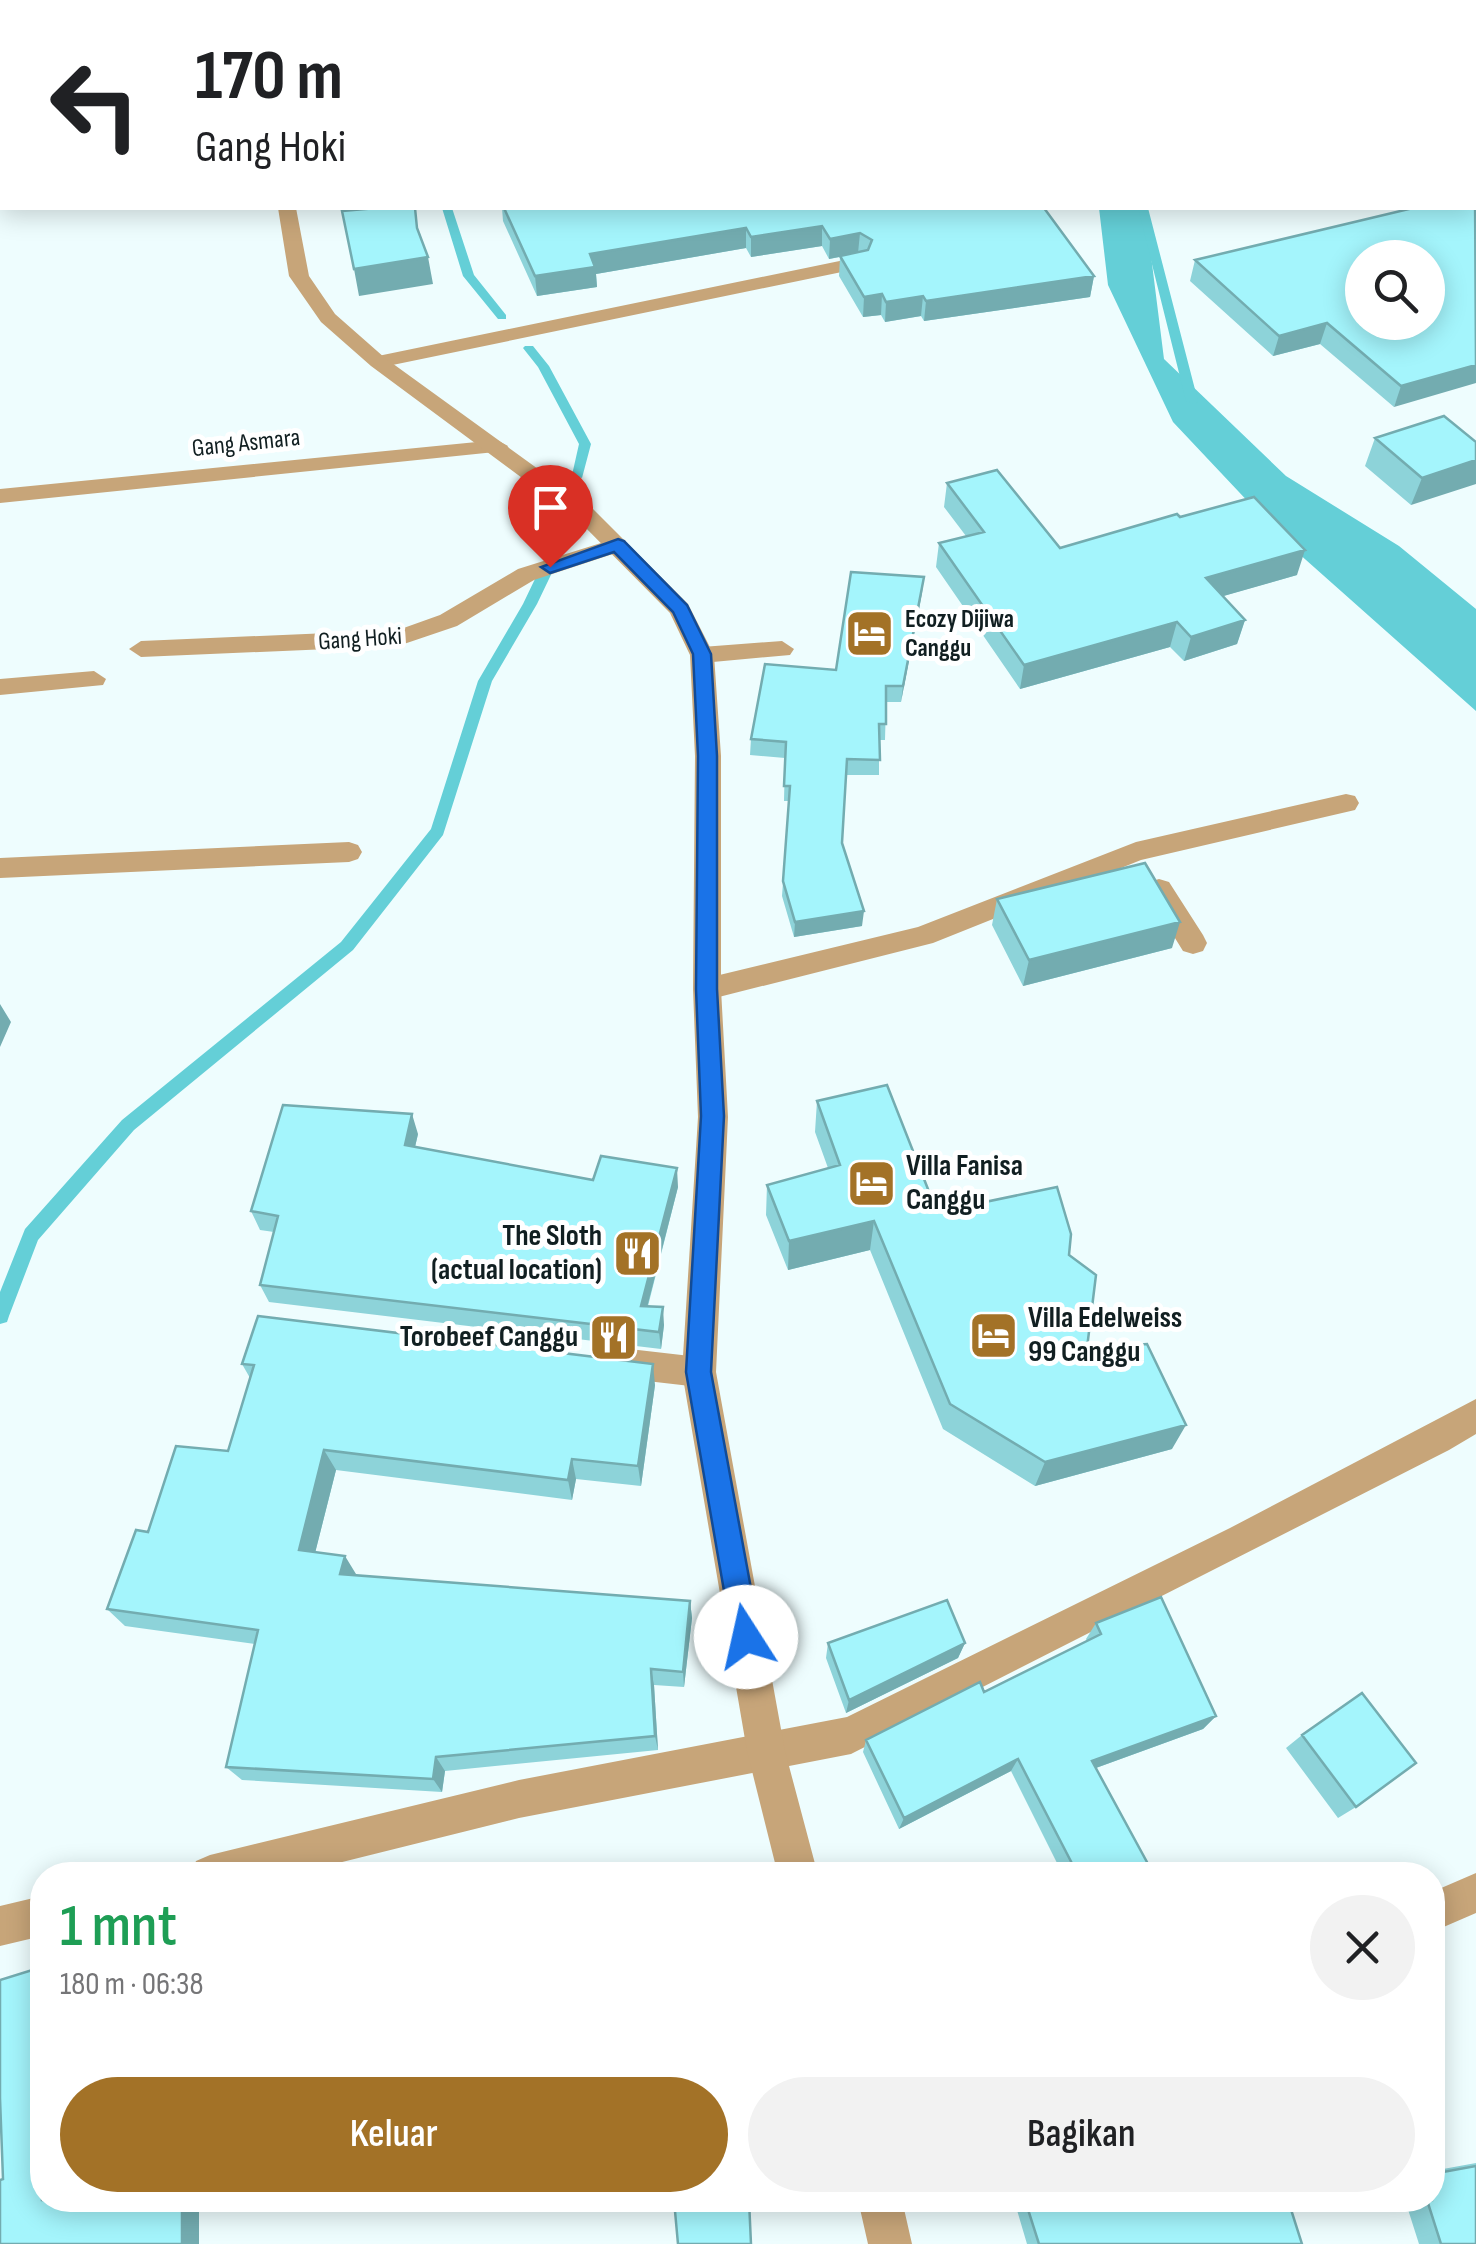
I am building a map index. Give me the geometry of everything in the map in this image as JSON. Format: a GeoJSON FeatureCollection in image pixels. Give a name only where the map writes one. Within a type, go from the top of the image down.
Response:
{"type":"FeatureCollection","features":[{"type":"Feature","properties":{"kind":"street"},"geometry":{"type":"LineString","coordinates":[[287,210],[299,276],[328,318],[378,362],[584,512],[680,609],[702,654],[708,756],[707,989],[712,1116],[699,1372],[766,1751],[795,1862]]}},
{"type":"Feature","properties":{"kind":"street"},"geometry":{"type":"LineString","coordinates":[[378,362],[858,263]]}},
{"type":"Feature","properties":{"kind":"street","name":"Gang Asmara"},"geometry":{"type":"LineString","coordinates":[[0,496],[497,446]]}},
{"type":"Feature","properties":{"kind":"street","name":"Gang Hoki"},"geometry":{"type":"LineString","coordinates":[[141,649],[398,638],[429,632],[454,621],[519,577],[618,545]]}},
{"type":"Feature","properties":{"kind":"street"},"geometry":{"type":"LineString","coordinates":[[702,654],[782,649]]}},
{"type":"Feature","properties":{"kind":"street"},"geometry":{"type":"LineString","coordinates":[[0,686],[94,679]]}},
{"type":"Feature","properties":{"kind":"street"},"geometry":{"type":"LineString","coordinates":[[707,989],[923,936],[1136,852],[1346,804]]}},
{"type":"Feature","properties":{"kind":"street"},"geometry":{"type":"LineString","coordinates":[[0,868],[349,852]]}},
{"type":"Feature","properties":{"kind":"street"},"geometry":{"type":"LineString","coordinates":[[1136,852],[1192,943]]}},
{"type":"Feature","properties":{"kind":"street"},"geometry":{"type":"LineString","coordinates":[[582,1358],[699,1372]]}},
{"type":"Feature","properties":{"kind":"street"},"geometry":{"type":"LineString","coordinates":[[263,1862],[519,1799],[850,1735],[1260,1531],[1437,1440],[1476,1415]]}},
{"type":"Feature","properties":{"kind":"street"},"geometry":{"type":"LineString","coordinates":[[1445,1906],[1476,1893]]}},
{"type":"Feature","properties":{"kind":"street"},"geometry":{"type":"LineString","coordinates":[[0,1926],[30,1919]]}},
{"type":"Feature","properties":{"kind":"street"},"geometry":{"type":"LineString","coordinates":[[883,2212],[890,2244]]}},
{"type":"Feature","properties":{"kind":"water"},"geometry":{"type":"Polygon","coordinates":[[[1099,210],[1145,210],[1164,359],[1286,476],[1399,546],[1476,609],[1476,711],[1288,544],[1173,422],[1108,285],[1099,210]]]}},
{"type":"Feature","properties":{"kind":"building"},"geometry":{"type":"Polygon","coordinates":[[[415,210],[428,257],[354,269],[342,211],[415,210]]]}},
{"type":"Feature","properties":{"kind":"building"},"geometry":{"type":"Polygon","coordinates":[[[505,210],[1045,210],[1094,276],[926,301],[923,296],[886,302],[882,294],[864,297],[840,256],[868,250],[872,240],[860,233],[830,239],[822,226],[751,237],[746,228],[590,254],[595,267],[535,276],[505,210]]]}},
{"type":"Feature","properties":{"kind":"building"},"geometry":{"type":"Polygon","coordinates":[[[1405,210],[1475,210],[1476,365],[1401,386],[1347,340],[1445,340],[1445,240],[1345,240],[1345,338],[1327,323],[1279,336],[1195,260],[1405,210]]]}},
{"type":"Feature","properties":{"kind":"building"},"geometry":{"type":"Polygon","coordinates":[[[1444,416],[1476,442],[1476,460],[1422,478],[1375,438],[1444,416]]]}},
{"type":"Feature","properties":{"kind":"building"},"geometry":{"type":"Polygon","coordinates":[[[997,470],[1060,548],[1177,514],[1180,517],[1254,497],[1305,550],[1206,578],[1245,620],[1191,637],[1177,622],[1024,665],[939,543],[984,532],[947,483],[997,470]]]}},
{"type":"Feature","properties":{"kind":"building"},"geometry":{"type":"Polygon","coordinates":[[[851,572],[924,577],[903,686],[886,686],[886,724],[879,724],[880,760],[847,759],[842,843],[864,911],[795,922],[783,881],[790,786],[784,786],[786,742],[751,739],[765,664],[836,670],[851,572]]]}},
{"type":"Feature","properties":{"kind":"building"},"geometry":{"type":"Polygon","coordinates":[[[1145,863],[1180,922],[1029,960],[997,899],[1145,863]]]}},
{"type":"Feature","properties":{"kind":"building"},"geometry":{"type":"Polygon","coordinates":[[[887,1085],[937,1212],[1057,1187],[1071,1234],[1069,1255],[1096,1275],[1087,1348],[1147,1344],[1186,1425],[1045,1462],[950,1404],[874,1221],[789,1241],[767,1185],[840,1165],[817,1101],[887,1085]]]}},
{"type":"Feature","properties":{"kind":"building"},"geometry":{"type":"Polygon","coordinates":[[[283,1105],[412,1114],[405,1145],[593,1180],[601,1156],[677,1168],[641,1306],[663,1307],[659,1332],[260,1285],[278,1216],[251,1211],[283,1105]]]}},
{"type":"Feature","properties":{"kind":"building"},"geometry":{"type":"Polygon","coordinates":[[[258,1316],[653,1364],[638,1466],[572,1459],[568,1480],[324,1450],[299,1550],[345,1556],[340,1574],[690,1601],[683,1672],[651,1669],[655,1736],[436,1757],[433,1779],[226,1767],[258,1630],[107,1609],[136,1530],[148,1532],[176,1446],[228,1451],[254,1365],[242,1364],[258,1316]]]}},
{"type":"Feature","properties":{"kind":"building"},"geometry":{"type":"Polygon","coordinates":[[[1161,1597],[1216,1716],[1092,1761],[1147,1862],[1071,1862],[1018,1759],[904,1818],[866,1740],[980,1682],[984,1692],[1101,1634],[1096,1623],[1161,1597]]]}},
{"type":"Feature","properties":{"kind":"building"},"geometry":{"type":"Polygon","coordinates":[[[947,1600],[965,1643],[849,1700],[828,1643],[947,1600]]]}},
{"type":"Feature","properties":{"kind":"building"},"geometry":{"type":"Polygon","coordinates":[[[1362,1693],[1416,1763],[1356,1807],[1302,1735],[1362,1693]]]}},
{"type":"Feature","properties":{"kind":"building"},"geometry":{"type":"Polygon","coordinates":[[[30,1971],[30,2212],[182,2212],[182,2244],[0,2244],[0,1980],[30,1971]]]}},
{"type":"Feature","properties":{"kind":"building"},"geometry":{"type":"Polygon","coordinates":[[[1476,2166],[1476,2244],[1441,2244],[1431,2212],[1445,2212],[1445,2172],[1476,2166]]]}},
{"type":"Feature","properties":{"kind":"building"},"geometry":{"type":"Polygon","coordinates":[[[675,2212],[750,2212],[751,2244],[678,2244],[675,2212]]]}},
{"type":"Feature","properties":{"kind":"building"},"geometry":{"type":"Polygon","coordinates":[[[1029,2212],[1292,2212],[1302,2244],[1039,2244],[1029,2212]]]}},
{"type":"Feature","properties":{"kind":"waterway"},"geometry":{"type":"LineString","coordinates":[[448,210],[469,276],[502,317]]}},
{"type":"Feature","properties":{"kind":"waterway"},"geometry":{"type":"LineString","coordinates":[[1144,210],[1192,401]]}},
{"type":"Feature","properties":{"kind":"waterway"},"geometry":{"type":"LineString","coordinates":[[529,348],[543,366],[585,444],[578,475]]}},
{"type":"Feature","properties":{"kind":"waterway"},"geometry":{"type":"LineString","coordinates":[[0,1316],[31,1235],[128,1125],[347,946],[438,831],[485,681],[530,604],[564,533]]}},
{"type":"Feature","properties":{"kind":"place","name":"Ecozy Dijiwa Canggu"},"geometry":{"type":"Point","coordinates":[870,633]}},
{"type":"Feature","properties":{"kind":"place","name":"Villa Fanisa Canggu"},"geometry":{"type":"Point","coordinates":[871,1183]}},
{"type":"Feature","properties":{"kind":"place","name":"The Sloth (actual location)"},"geometry":{"type":"Point","coordinates":[637,1253]}},
{"type":"Feature","properties":{"kind":"place","name":"Villa Edelweiss 99 Canggu"},"geometry":{"type":"Point","coordinates":[993,1335]}},
{"type":"Feature","properties":{"kind":"place","name":"Torobeef Canggu"},"geometry":{"type":"Point","coordinates":[613,1337]}},
{"type":"Feature","properties":{"kind":"route"},"geometry":{"type":"LineString","coordinates":[[550,567],[618,545],[680,609],[702,654],[708,756],[707,989],[712,1116],[699,1372],[746,1637]]}}]}
